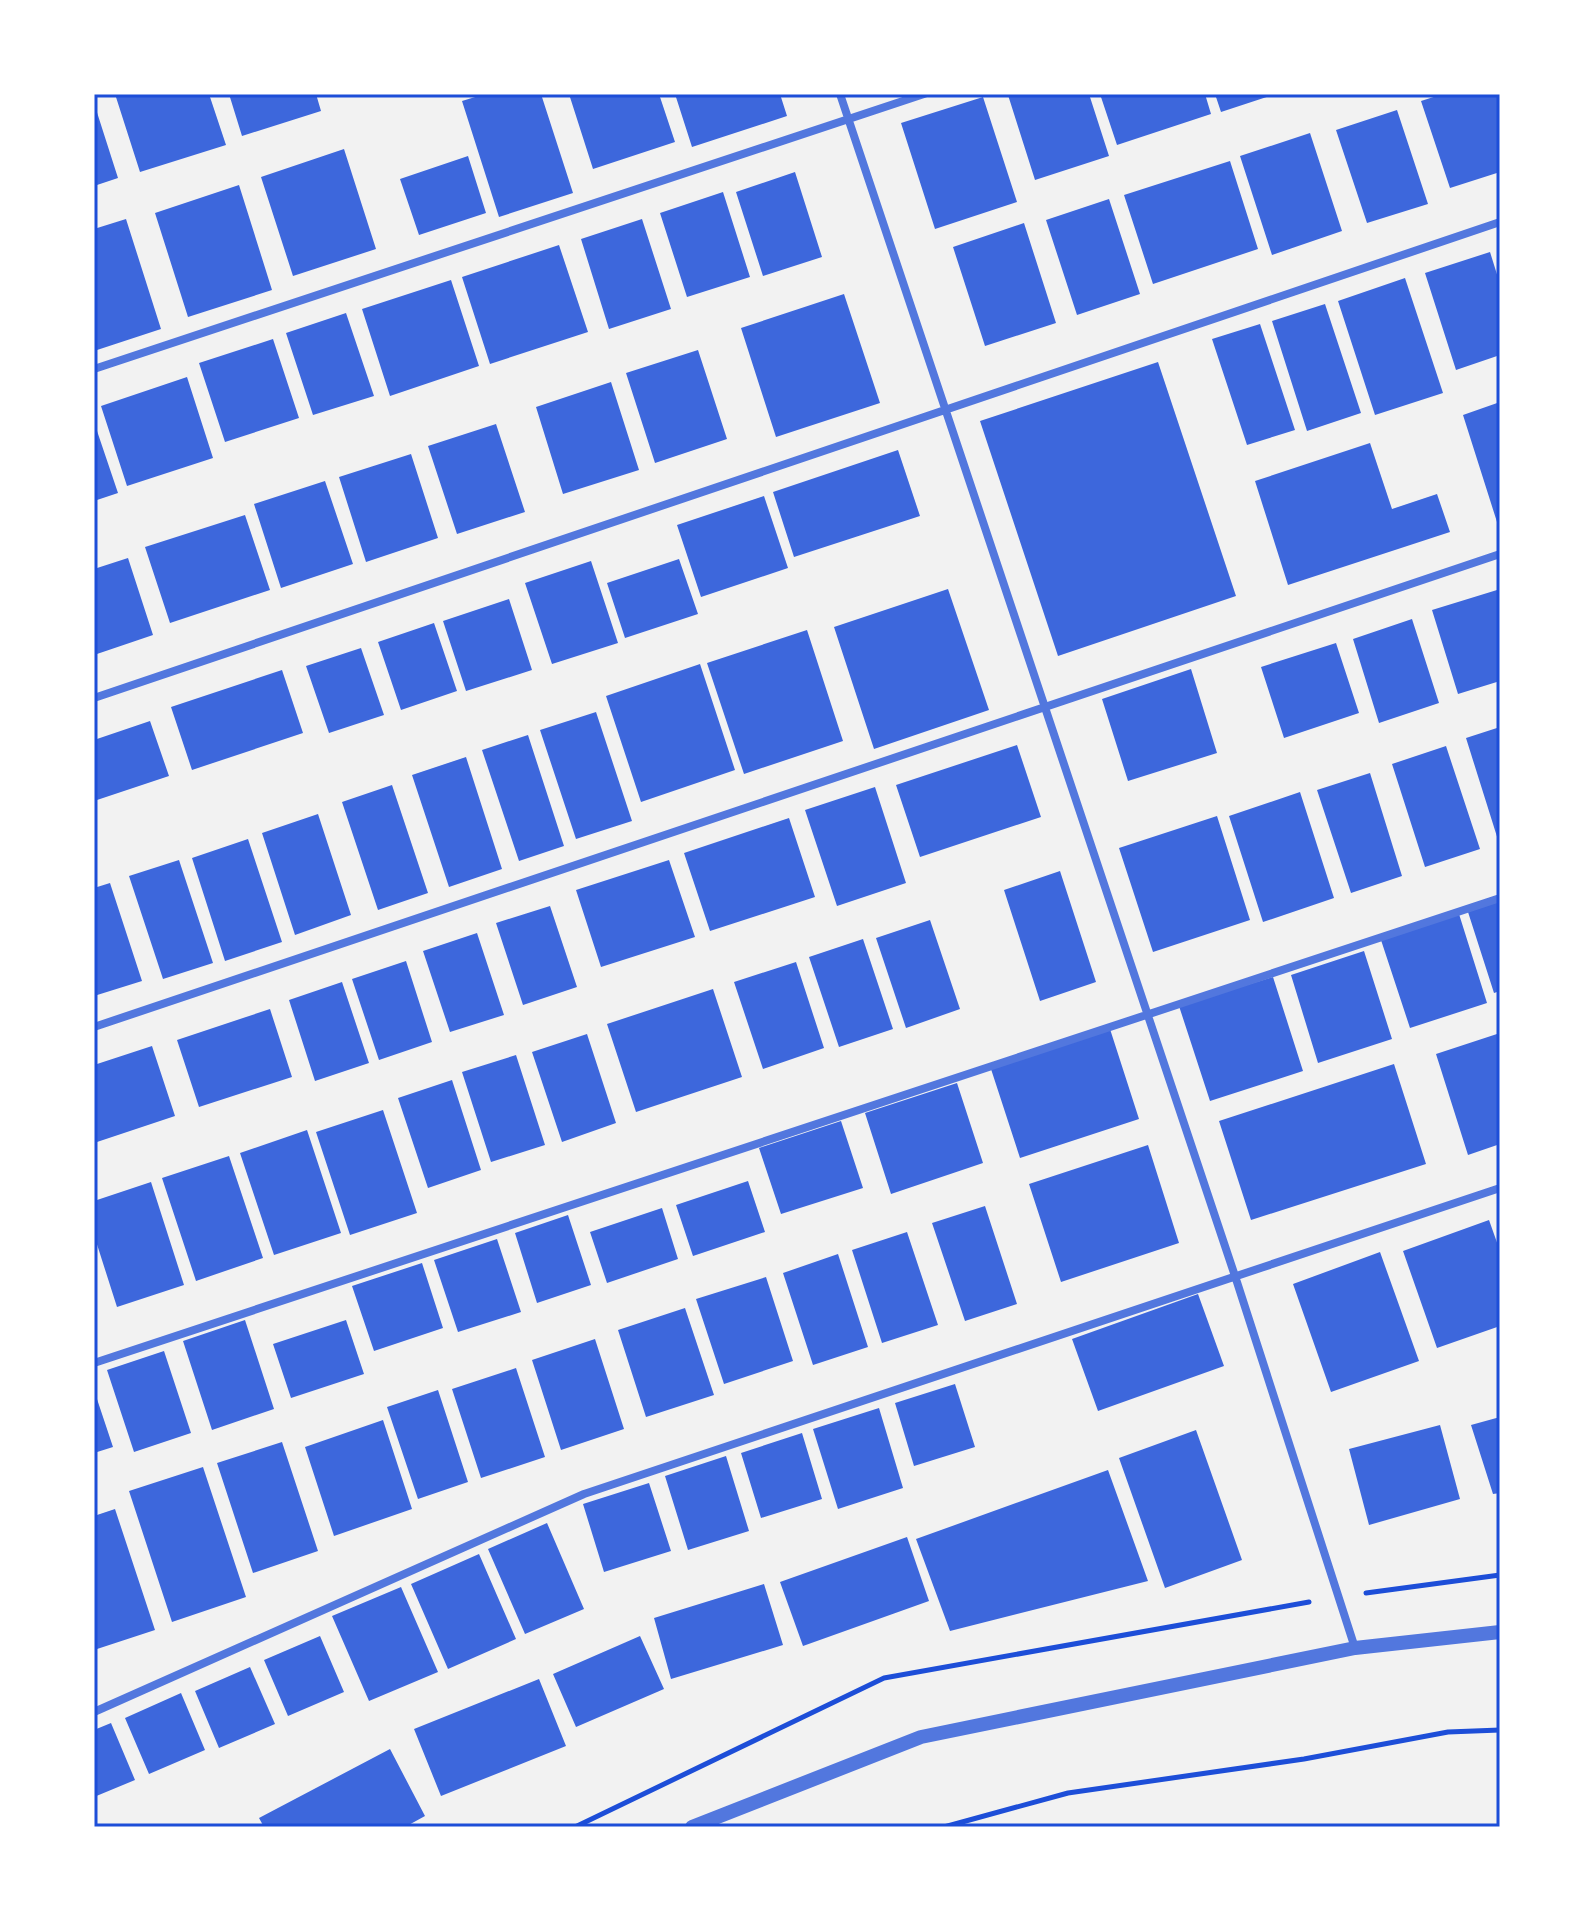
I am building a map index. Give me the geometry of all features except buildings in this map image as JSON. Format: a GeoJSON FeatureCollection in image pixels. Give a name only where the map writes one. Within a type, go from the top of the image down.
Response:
{"type":"FeatureCollection","features":[{"type":"Feature","properties":{"kind":"street"},"geometry":{"type":"LineString","coordinates":[[840,94],[1148,1012],[1355,1648]]}},
{"type":"Feature","properties":{"kind":"street"},"geometry":{"type":"LineString","coordinates":[[94,369],[924,94]]}},
{"type":"Feature","properties":{"kind":"street"},"geometry":{"type":"LineString","coordinates":[[94,698],[1500,222]]}},
{"type":"Feature","properties":{"kind":"street"},"geometry":{"type":"LineString","coordinates":[[94,1027],[1500,554]]}},
{"type":"Feature","properties":{"kind":"street"},"geometry":{"type":"LineString","coordinates":[[94,1363],[1500,898]]}},
{"type":"Feature","properties":{"kind":"street"},"geometry":{"type":"LineString","coordinates":[[94,1712],[584,1494],[1236,1279],[1500,1188]]}},
{"type":"Feature","properties":{"kind":"street"},"geometry":{"type":"LineString","coordinates":[[692,1827],[921,1737],[1355,1648],[1500,1632]]}},
{"type":"Feature","properties":{"kind":"path"},"geometry":{"type":"LineString","coordinates":[[575,1827],[884,1678],[1339,1596],[1500,1575]]}},
{"type":"Feature","properties":{"kind":"path"},"geometry":{"type":"LineString","coordinates":[[944,1827],[1068,1793],[1304,1759],[1448,1732],[1500,1730]]}}]}
